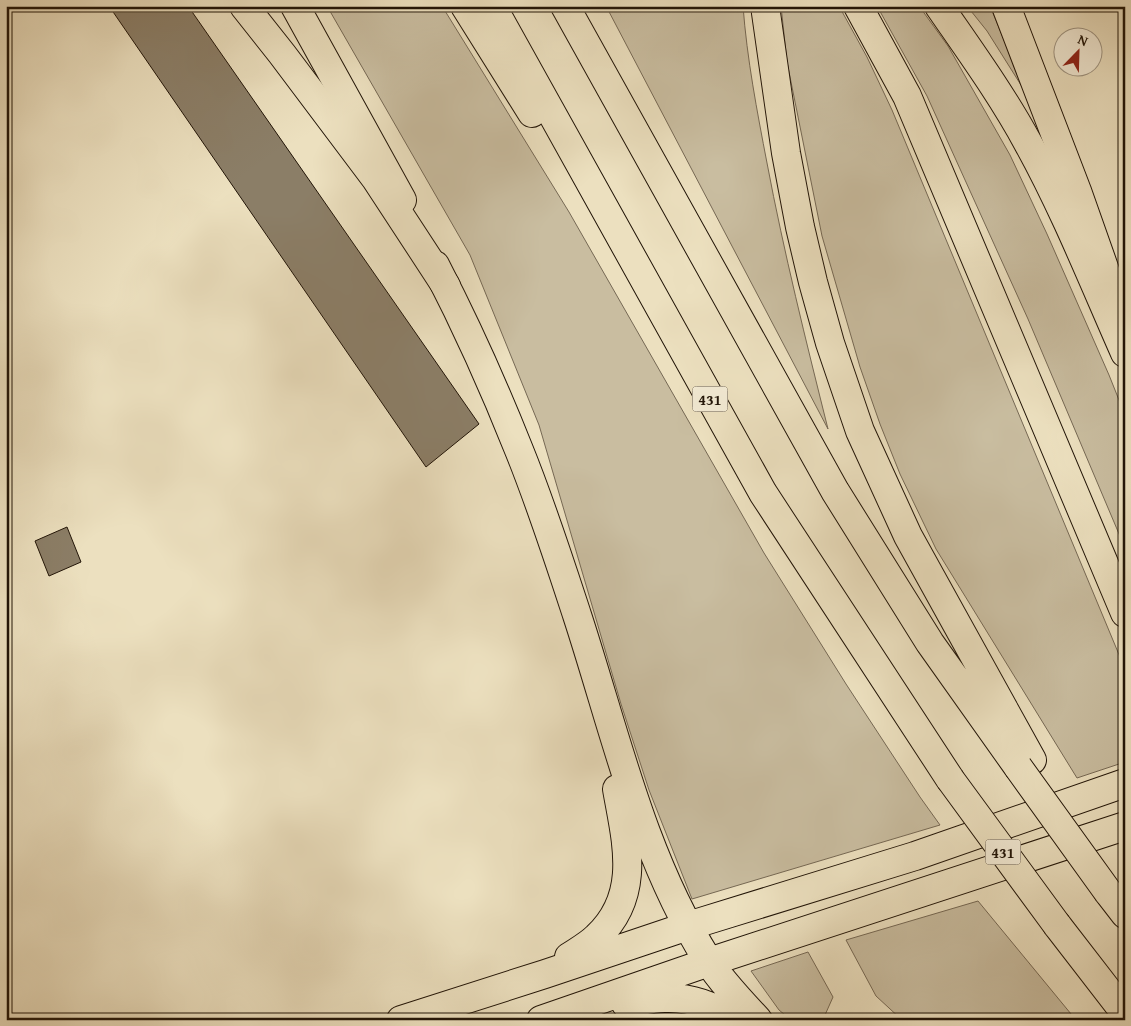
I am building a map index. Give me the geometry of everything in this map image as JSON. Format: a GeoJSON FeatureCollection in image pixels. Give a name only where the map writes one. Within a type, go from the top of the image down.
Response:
{"type":"FeatureCollection","features":[{"type":"Feature","properties":{"kind":"main road"},"geometry":{"type":"LineString","coordinates":[[244,6],[376,179],[446,286]]}},
{"type":"Feature","properties":{"kind":"main road"},"geometry":{"type":"LineString","coordinates":[[295,6],[368,136],[446,286],[519,450],[541,507],[637,810],[652,848],[688,926],[709,962],[758,1020]]}},
{"type":"Feature","properties":{"kind":"main road"},"geometry":{"type":"LineString","coordinates":[[465,6],[720,416]]}},
{"type":"Feature","properties":{"kind":"main road","name":"431"},"geometry":{"type":"LineString","coordinates":[[492,6],[763,493],[950,779],[1057,925],[1125,1013]]}},
{"type":"Feature","properties":{"kind":"main road"},"geometry":{"type":"LineString","coordinates":[[565,6],[606,76],[836,491],[930,643],[1025,764],[1101,881],[1125,914]]}},
{"type":"Feature","properties":{"kind":"main road"},"geometry":{"type":"LineString","coordinates":[[572,6],[606,76]]}},
{"type":"Feature","properties":{"kind":"main road"},"geometry":{"type":"LineString","coordinates":[[765,6],[786,153],[802,236],[830,343],[860,431],[908,536],[1025,764]]}},
{"type":"Feature","properties":{"kind":"main road"},"geometry":{"type":"LineString","coordinates":[[858,6],[906,96],[1125,613]]}},
{"type":"Feature","properties":{"kind":"main road"},"geometry":{"type":"LineString","coordinates":[[939,6],[986,73],[1029,145],[1070,228],[1125,353]]}},
{"type":"Feature","properties":{"kind":"main road"},"geometry":{"type":"LineString","coordinates":[[1006,6],[1077,191],[1125,327]]}},
{"type":"Feature","properties":{"kind":"main road"},"geometry":{"type":"LineString","coordinates":[[545,974],[597,937],[611,921],[625,892],[628,856],[599,686]]}},
{"type":"Feature","properties":{"kind":"main road"},"geometry":{"type":"LineString","coordinates":[[401,1020],[688,926],[915,856],[1125,783]]}},
{"type":"Feature","properties":{"kind":"main road"},"geometry":{"type":"LineString","coordinates":[[548,1017],[709,962],[1125,826]]}},
{"type":"Feature","properties":{"kind":"main road"},"geometry":{"type":"LineString","coordinates":[[548,1017],[664,998],[696,1002],[712,1007],[735,1020]]}},
{"type":"Feature","properties":{"kind":"shaded area"},"geometry":{"type":"Polygon","coordinates":[[[327,6],[442,6],[569,212],[764,553],[846,684],[940,825],[692,899],[649,790],[621,704],[539,425],[470,255],[327,6]]]}},
{"type":"Feature","properties":{"kind":"shaded area"},"geometry":{"type":"Polygon","coordinates":[[[606,6],[743,6],[753,85],[774,197],[828,429],[606,6]]]}},
{"type":"Feature","properties":{"kind":"shaded area"},"geometry":{"type":"Polygon","coordinates":[[[781,6],[839,6],[867,57],[892,110],[1125,669],[1125,762],[1077,778],[936,549],[900,474],[860,367],[822,236],[787,62],[781,6]]]}},
{"type":"Feature","properties":{"kind":"shaded area"},"geometry":{"type":"Polygon","coordinates":[[[877,6],[919,6],[948,46],[1010,155],[1047,234],[1125,415],[1125,548],[1028,319],[927,96],[877,6]]]}},
{"type":"Feature","properties":{"kind":"shaded area"},"geometry":{"type":"Polygon","coordinates":[[[967,6],[990,6],[1026,93],[987,31],[967,6]]]}},
{"type":"Feature","properties":{"kind":"shaded area"},"geometry":{"type":"Polygon","coordinates":[[[978,901],[1076,1020],[902,1020],[876,996],[846,940],[978,901]]]}},
{"type":"Feature","properties":{"kind":"shaded area"},"geometry":{"type":"Polygon","coordinates":[[[808,952],[833,997],[825,1015],[831,1020],[791,1020],[779,1010],[751,971],[808,952]]]}},
{"type":"Feature","properties":{"kind":"building"},"geometry":{"type":"Polygon","coordinates":[[[109,6],[188,6],[479,424],[426,467],[109,6]]]}},
{"type":"Feature","properties":{"kind":"building"},"geometry":{"type":"Polygon","coordinates":[[[67,527],[81,562],[49,576],[35,541],[67,527]]]}}]}
